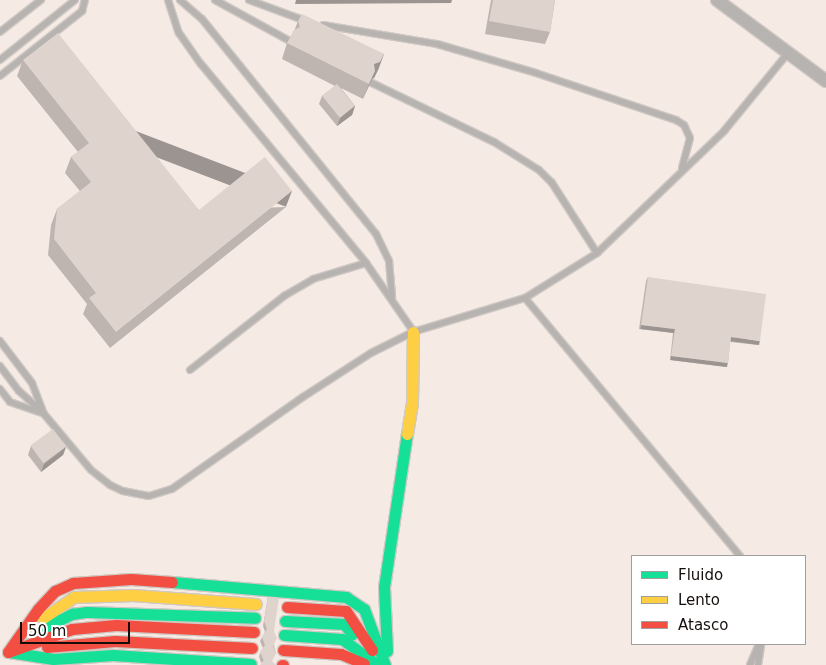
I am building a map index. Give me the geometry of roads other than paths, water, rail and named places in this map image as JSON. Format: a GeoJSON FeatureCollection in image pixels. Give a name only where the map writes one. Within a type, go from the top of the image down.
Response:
{"type":"FeatureCollection","features":[{"type":"Feature","properties":{"kind":"main road"},"geometry":{"type":"LineString","coordinates":[[383,665],[384,587],[412,402],[413,332]]}},
{"type":"Feature","properties":{"kind":"main road"},"geometry":{"type":"LineString","coordinates":[[4,654],[38,609],[55,591],[72,583],[131,579],[346,597],[364,609],[383,665]]}},
{"type":"Feature","properties":{"kind":"main road"},"geometry":{"type":"LineString","coordinates":[[4,654],[60,604],[74,597],[133,595],[256,604]]}},
{"type":"Feature","properties":{"kind":"main road"},"geometry":{"type":"LineString","coordinates":[[287,607],[346,611],[383,665]]}},
{"type":"Feature","properties":{"kind":"main road"},"geometry":{"type":"LineString","coordinates":[[4,654],[52,622],[72,614],[112,612],[255,618]]}},
{"type":"Feature","properties":{"kind":"main road"},"geometry":{"type":"LineString","coordinates":[[286,620],[344,624],[383,665]]}},
{"type":"Feature","properties":{"kind":"main road"},"geometry":{"type":"LineString","coordinates":[[4,654],[72,629],[98,627],[254,632]]}},
{"type":"Feature","properties":{"kind":"main road"},"geometry":{"type":"LineString","coordinates":[[284,635],[342,639],[383,665]]}},
{"type":"Feature","properties":{"kind":"main road"},"geometry":{"type":"LineString","coordinates":[[4,654],[71,643],[115,642],[252,648]]}},
{"type":"Feature","properties":{"kind":"main road"},"geometry":{"type":"LineString","coordinates":[[283,650],[341,654],[368,665]]}},
{"type":"Feature","properties":{"kind":"main road"},"geometry":{"type":"LineString","coordinates":[[4,654],[53,659],[113,656],[251,664]]}},
{"type":"Feature","properties":{"kind":"main road"},"geometry":{"type":"LineString","coordinates":[[4,654],[28,665]]}},
{"type":"Feature","properties":{"kind":"main road"},"geometry":{"type":"LineString","coordinates":[[4,654],[41,665]]}},
{"type":"Feature","properties":{"kind":"street"},"geometry":{"type":"LineString","coordinates":[[717,0],[826,81]]}},
{"type":"Feature","properties":{"kind":"lane"},"geometry":{"type":"LineString","coordinates":[[0,32],[41,0]]}},
{"type":"Feature","properties":{"kind":"lane"},"geometry":{"type":"LineString","coordinates":[[0,60],[75,0]]}},
{"type":"Feature","properties":{"kind":"lane"},"geometry":{"type":"LineString","coordinates":[[0,76],[82,11],[85,0]]}},
{"type":"Feature","properties":{"kind":"lane"},"geometry":{"type":"LineString","coordinates":[[168,0],[179,33],[202,64],[366,263],[392,298],[413,332]]}},
{"type":"Feature","properties":{"kind":"lane"},"geometry":{"type":"LineString","coordinates":[[180,0],[202,19],[376,234],[389,261],[392,298]]}},
{"type":"Feature","properties":{"kind":"lane"},"geometry":{"type":"LineString","coordinates":[[215,0],[290,41]]}},
{"type":"Feature","properties":{"kind":"lane"},"geometry":{"type":"LineString","coordinates":[[249,0],[328,27],[446,47],[536,72],[676,120],[684,125],[690,138],[688,158],[680,171]]}},
{"type":"Feature","properties":{"kind":"lane"},"geometry":{"type":"LineString","coordinates":[[0,366],[19,391],[44,414],[91,470],[110,485],[136,495],[160,494],[195,476],[342,371],[413,332],[525,298],[597,253],[680,171],[724,131],[788,53]]}},
{"type":"Feature","properties":{"kind":"lane"},"geometry":{"type":"LineString","coordinates":[[372,83],[494,142],[539,170],[552,183],[597,253]]}},
{"type":"Feature","properties":{"kind":"lane"},"geometry":{"type":"LineString","coordinates":[[190,370],[284,296],[313,279],[366,263]]}},
{"type":"Feature","properties":{"kind":"lane"},"geometry":{"type":"LineString","coordinates":[[525,298],[739,555]]}},
{"type":"Feature","properties":{"kind":"lane"},"geometry":{"type":"LineString","coordinates":[[0,341],[32,383],[44,414]]}},
{"type":"Feature","properties":{"kind":"lane"},"geometry":{"type":"LineString","coordinates":[[0,389],[10,402],[44,414]]}},
{"type":"Feature","properties":{"kind":"lane"},"geometry":{"type":"LineString","coordinates":[[750,665],[760,645]]}},
{"type":"Feature","properties":{"kind":"lane"},"geometry":{"type":"LineString","coordinates":[[758,665],[760,645]]}}]}
